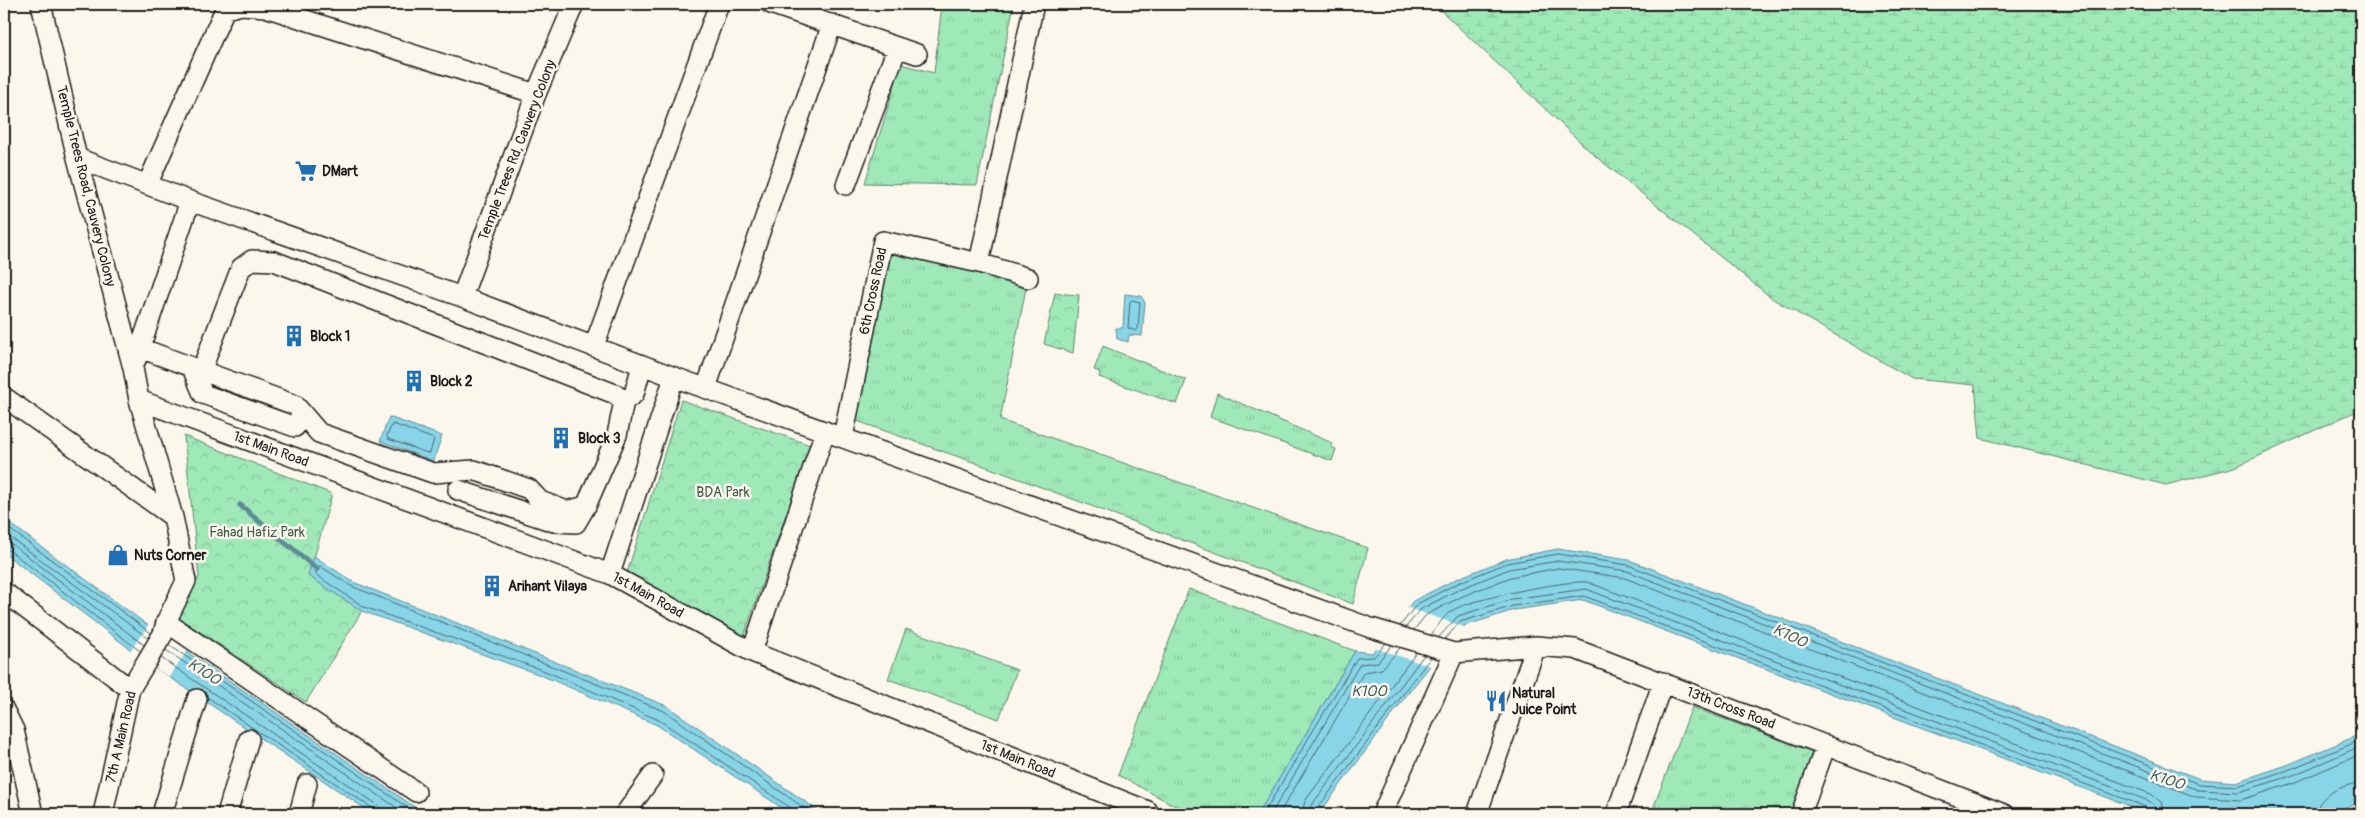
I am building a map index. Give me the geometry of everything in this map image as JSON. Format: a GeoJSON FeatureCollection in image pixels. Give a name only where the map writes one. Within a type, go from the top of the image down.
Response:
{"type":"FeatureCollection","features":[{"type":"Feature","properties":{"kind":"street","name":"Temple Trees Road, Cauvery Colony"},"geometry":{"type":"LineString","coordinates":[[41,4],[78,158],[133,368],[139,400],[173,517]]}},
{"type":"Feature","properties":{"kind":"street","name":"Temple Trees Rd, Cauvery Colony"},"geometry":{"type":"LineString","coordinates":[[462,298],[536,94],[574,4]]}},
{"type":"Feature","properties":{"kind":"street"},"geometry":{"type":"LineString","coordinates":[[594,346],[719,4]]}},
{"type":"Feature","properties":{"kind":"street"},"geometry":{"type":"LineString","coordinates":[[771,4],[917,54]]}},
{"type":"Feature","properties":{"kind":"street"},"geometry":{"type":"LineString","coordinates":[[1028,278],[980,263],[1034,4]]}},
{"type":"Feature","properties":{"kind":"street"},"geometry":{"type":"LineString","coordinates":[[148,183],[225,9],[242,5],[265,7],[536,94]]}},
{"type":"Feature","properties":{"kind":"street"},"geometry":{"type":"LineString","coordinates":[[706,388],[832,24]]}},
{"type":"Feature","properties":{"kind":"street"},"geometry":{"type":"LineString","coordinates":[[846,185],[897,48]]}},
{"type":"Feature","properties":{"kind":"street"},"geometry":{"type":"LineString","coordinates":[[78,158],[148,183],[190,201],[462,298],[674,377],[1386,632],[1452,653],[1382,814]]}},
{"type":"Feature","properties":{"kind":"street"},"geometry":{"type":"LineString","coordinates":[[133,368],[190,201]]}},
{"type":"Feature","properties":{"kind":"street","name":"6th Cross Road"},"geometry":{"type":"LineString","coordinates":[[834,434],[883,241],[980,263]]}},
{"type":"Feature","properties":{"kind":"street"},"geometry":{"type":"LineString","coordinates":[[295,427],[203,394],[196,370],[241,268],[252,260],[274,261],[615,394],[624,401]]}},
{"type":"Feature","properties":{"kind":"street"},"geometry":{"type":"LineString","coordinates":[[140,348],[295,405],[319,433],[434,474],[474,470],[529,489],[540,501],[567,511],[586,506]]}},
{"type":"Feature","properties":{"kind":"street"},"geometry":{"type":"LineString","coordinates":[[458,490],[554,522],[576,523],[586,506],[617,435],[624,401],[634,394],[642,365]]}},
{"type":"Feature","properties":{"kind":"street"},"geometry":{"type":"LineString","coordinates":[[610,574],[674,377]]}},
{"type":"Feature","properties":{"kind":"street"},"geometry":{"type":"LineString","coordinates":[[4,397],[173,517]]}},
{"type":"Feature","properties":{"kind":"street","name":"1st Main Road"},"geometry":{"type":"LineString","coordinates":[[139,400],[610,574],[752,652],[1148,811]]}},
{"type":"Feature","properties":{"kind":"street"},"geometry":{"type":"LineString","coordinates":[[752,652],[834,434]]}},
{"type":"Feature","properties":{"kind":"street","name":"7th A Main Road"},"geometry":{"type":"LineString","coordinates":[[102,814],[130,689],[165,628],[186,581],[173,517]]}},
{"type":"Feature","properties":{"kind":"street"},"geometry":{"type":"LineString","coordinates":[[4,592],[130,689]]}},
{"type":"Feature","properties":{"kind":"street"},"geometry":{"type":"LineString","coordinates":[[165,628],[416,792]]}},
{"type":"Feature","properties":{"kind":"street"},"geometry":{"type":"LineString","coordinates":[[1477,814],[1536,646]]}},
{"type":"Feature","properties":{"kind":"street","name":"13th Cross Road"},"geometry":{"type":"LineString","coordinates":[[1452,653],[1536,646],[1575,649],[2004,814]]}},
{"type":"Feature","properties":{"kind":"street"},"geometry":{"type":"LineString","coordinates":[[1616,814],[1663,682]]}},
{"type":"Feature","properties":{"kind":"street"},"geometry":{"type":"LineString","coordinates":[[162,814],[197,699]]}},
{"type":"Feature","properties":{"kind":"street"},"geometry":{"type":"LineString","coordinates":[[4,710],[14,730],[33,814]]}},
{"type":"Feature","properties":{"kind":"street"},"geometry":{"type":"LineString","coordinates":[[227,814],[249,739]]}},
{"type":"Feature","properties":{"kind":"street"},"geometry":{"type":"LineString","coordinates":[[1801,814],[1826,745]]}},
{"type":"Feature","properties":{"kind":"street"},"geometry":{"type":"LineString","coordinates":[[625,814],[653,775]]}},
{"type":"Feature","properties":{"kind":"street"},"geometry":{"type":"LineString","coordinates":[[299,814],[307,784]]}},
{"type":"Feature","properties":{"kind":"green space"},"geometry":{"type":"Polygon","coordinates":[[[942,4],[1014,4],[977,185],[865,183],[901,64],[934,73],[942,4]]]}},
{"type":"Feature","properties":{"kind":"green space"},"geometry":{"type":"Polygon","coordinates":[[[1434,4],[2361,4],[2361,409],[2235,467],[2166,485],[1980,438],[1975,385],[1912,379],[1773,299],[1594,155],[1434,4]]]}},
{"type":"Feature","properties":{"kind":"green space"},"geometry":{"type":"Polygon","coordinates":[[[890,253],[956,267],[1026,288],[1000,420],[1368,548],[1353,604],[990,468],[854,420],[890,253]]]}},
{"type":"Feature","properties":{"kind":"green space"},"geometry":{"type":"Polygon","coordinates":[[[1055,293],[1079,295],[1073,353],[1044,344],[1055,293]]]}},
{"type":"Feature","properties":{"kind":"green space"},"geometry":{"type":"Polygon","coordinates":[[[1103,346],[1186,380],[1177,404],[1099,377],[1100,372],[1094,370],[1103,346]]]}},
{"type":"Feature","properties":{"kind":"green space"},"geometry":{"type":"Polygon","coordinates":[[[1217,393],[1332,443],[1331,447],[1336,449],[1332,461],[1210,417],[1217,393]]]}},
{"type":"Feature","properties":{"kind":"green space","name":"BDA Park"},"geometry":{"type":"Polygon","coordinates":[[[681,400],[810,445],[744,636],[627,573],[681,400]]]}},
{"type":"Feature","properties":{"kind":"green space","name":"Fahad Hafiz Park"},"geometry":{"type":"Polygon","coordinates":[[[184,436],[332,494],[309,576],[362,611],[306,702],[176,616],[199,577],[184,436]]]}},
{"type":"Feature","properties":{"kind":"green space"},"geometry":{"type":"Polygon","coordinates":[[[1189,589],[1355,651],[1258,814],[1170,814],[1177,807],[1118,775],[1189,589]]]}},
{"type":"Feature","properties":{"kind":"green space"},"geometry":{"type":"Polygon","coordinates":[[[906,629],[1017,670],[999,719],[888,679],[906,629]]]}},
{"type":"Feature","properties":{"kind":"green space"},"geometry":{"type":"Polygon","coordinates":[[[1692,707],[1815,753],[1791,814],[1651,814],[1692,707]]]}},
{"type":"Feature","properties":{"kind":"water"},"geometry":{"type":"Polygon","coordinates":[[[1125,294],[1141,296],[1145,303],[1142,336],[1129,335],[1128,342],[1117,339],[1116,328],[1123,328],[1125,294]]]}},
{"type":"Feature","properties":{"kind":"water"},"geometry":{"type":"Polygon","coordinates":[[[389,417],[442,436],[433,461],[380,441],[389,417]]]}},
{"type":"Feature","properties":{"kind":"water","name":"K100"},"geometry":{"type":"Polygon","coordinates":[[[4,519],[146,624],[425,814],[373,814],[147,662],[4,553],[4,519]]]}},
{"type":"Feature","properties":{"kind":"water","name":"K100"},"geometry":{"type":"Polygon","coordinates":[[[1558,549],[1629,560],[2200,779],[2236,782],[2287,765],[2361,734],[2361,801],[2330,814],[2151,814],[1583,600],[1514,610],[1461,627],[1406,696],[1319,814],[1258,814],[1355,651],[1372,653],[1413,601],[1456,579],[1506,559],[1558,549]]]}},
{"type":"Feature","properties":{"kind":"water"},"geometry":{"type":"Polygon","coordinates":[[[314,556],[353,582],[667,706],[823,814],[791,814],[657,725],[543,676],[362,611],[308,576],[314,556]]]}},
{"type":"Feature","properties":{"kind":"pier"},"geometry":{"type":"Polygon","coordinates":[[[1406,607],[1467,628],[1463,629],[1433,667],[1374,648],[1406,607]]]}},
{"type":"Feature","properties":{"kind":"pier"},"geometry":{"type":"Polygon","coordinates":[[[149,624],[188,650],[169,677],[130,651],[149,624]]]}},
{"type":"Feature","properties":{"kind":"waterway"},"geometry":{"type":"LineString","coordinates":[[240,505],[317,569]]}},
{"type":"Feature","properties":{"kind":"place","name":"DMart"},"geometry":{"type":"Point","coordinates":[306,171]}},
{"type":"Feature","properties":{"kind":"place","name":"Block 1"},"geometry":{"type":"Point","coordinates":[294,336]}},
{"type":"Feature","properties":{"kind":"place","name":"Block 2"},"geometry":{"type":"Point","coordinates":[414,381]}},
{"type":"Feature","properties":{"kind":"place","name":"Block 3"},"geometry":{"type":"Point","coordinates":[561,438]}},
{"type":"Feature","properties":{"kind":"place","name":"Nuts Corner"},"geometry":{"type":"Point","coordinates":[118,555]}},
{"type":"Feature","properties":{"kind":"place","name":"Arihant Vilaya"},"geometry":{"type":"Point","coordinates":[492,586]}},
{"type":"Feature","properties":{"kind":"place","name":"Natural Juice Point"},"geometry":{"type":"Point","coordinates":[1496,701]}}]}
